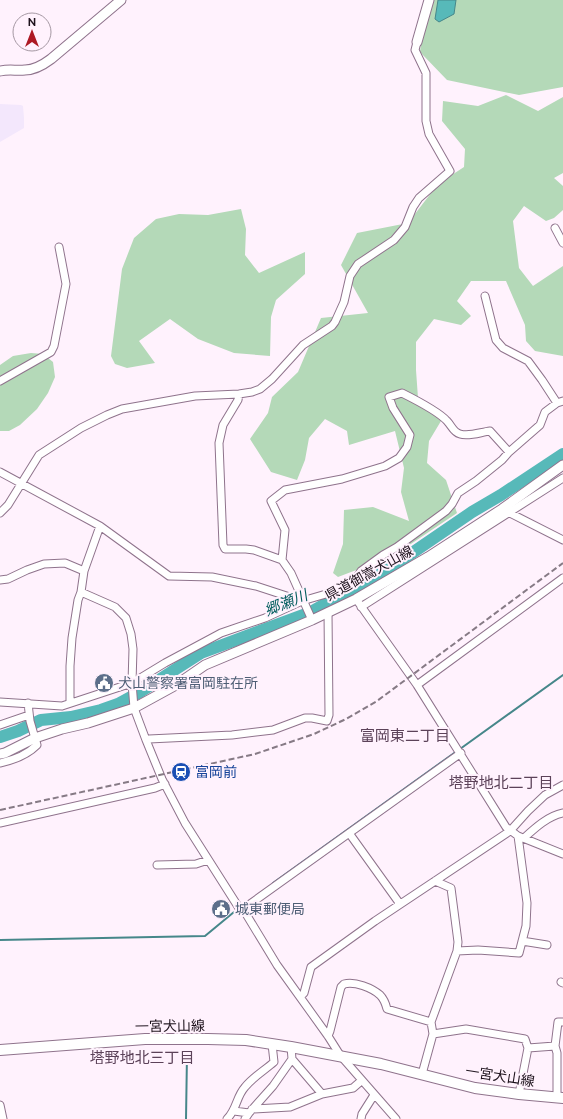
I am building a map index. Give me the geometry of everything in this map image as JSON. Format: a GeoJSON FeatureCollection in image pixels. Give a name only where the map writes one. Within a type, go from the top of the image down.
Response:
{"type":"FeatureCollection","features":[{"type":"Feature","properties":{"kind":"main road"},"geometry":{"type":"LineString","coordinates":[[0,71],[26,70],[41,66],[121,0]]}},
{"type":"Feature","properties":{"kind":"main road"},"geometry":{"type":"LineString","coordinates":[[417,42],[428,0]]}},
{"type":"Feature","properties":{"kind":"main road","name":"県道御嵩犬山線"},"geometry":{"type":"LineString","coordinates":[[0,754],[35,738],[62,728],[88,723],[134,708],[176,685],[205,665],[328,612],[359,603],[428,556],[506,511],[563,465]]}},
{"type":"Feature","properties":{"kind":"main road","name":"一宮犬山線"},"geometry":{"type":"LineString","coordinates":[[0,1050],[145,1039],[246,1040],[340,1056],[422,1074],[475,1088],[519,1094],[560,1097]]}},
{"type":"Feature","properties":{"kind":"street"},"geometry":{"type":"LineString","coordinates":[[0,513],[8,505],[39,455],[81,428],[122,409],[195,396],[239,394],[260,389],[272,379],[303,345],[332,326],[342,308],[348,280],[354,268],[394,240],[405,227],[413,207],[420,198],[450,171],[429,134],[426,121],[426,73],[415,50],[417,42]]}},
{"type":"Feature","properties":{"kind":"street"},"geometry":{"type":"LineString","coordinates":[[555,228],[563,243]]}},
{"type":"Feature","properties":{"kind":"street"},"geometry":{"type":"LineString","coordinates":[[0,381],[51,352],[54,346],[66,284],[59,248]]}},
{"type":"Feature","properties":{"kind":"street"},"geometry":{"type":"LineString","coordinates":[[0,702],[62,706],[132,683],[165,663],[221,633],[265,618],[302,601],[326,594],[356,578],[361,571],[383,555],[397,548],[446,511],[452,504],[458,492],[476,481],[540,425],[546,412],[560,402],[528,361],[503,348],[496,340],[485,296]]}},
{"type":"Feature","properties":{"kind":"street"},"geometry":{"type":"LineString","coordinates":[[282,560],[285,530],[271,501],[285,490],[342,479],[385,466],[399,458],[407,447],[410,435],[393,408],[389,397],[402,393],[418,401],[447,421],[455,432],[461,435],[490,431],[509,452]]}},
{"type":"Feature","properties":{"kind":"street"},"geometry":{"type":"LineString","coordinates":[[239,394],[238,400],[223,425],[219,443],[223,545],[225,549],[250,550],[282,560],[291,572],[302,601],[311,619]]}},
{"type":"Feature","properties":{"kind":"street"},"geometry":{"type":"LineString","coordinates":[[0,472],[100,526],[169,576],[212,577],[256,586],[302,601]]}},
{"type":"Feature","properties":{"kind":"street"},"geometry":{"type":"LineString","coordinates":[[506,511],[563,478]]}},
{"type":"Feature","properties":{"kind":"street"},"geometry":{"type":"LineString","coordinates":[[506,511],[563,540]]}},
{"type":"Feature","properties":{"kind":"street"},"geometry":{"type":"LineString","coordinates":[[70,703],[72,638],[78,600],[81,592],[84,571],[100,526]]}},
{"type":"Feature","properties":{"kind":"street"},"geometry":{"type":"LineString","coordinates":[[0,580],[8,579],[44,564],[65,563],[84,571]]}},
{"type":"Feature","properties":{"kind":"street"},"geometry":{"type":"LineString","coordinates":[[417,685],[563,578]]}},
{"type":"Feature","properties":{"kind":"street"},"geometry":{"type":"LineString","coordinates":[[81,592],[115,607],[126,618],[131,634],[133,649],[132,683],[134,708],[165,784],[185,823],[239,908],[243,909],[277,965],[328,1036],[340,1056],[396,1119]]}},
{"type":"Feature","properties":{"kind":"street"},"geometry":{"type":"LineString","coordinates":[[359,603],[417,685],[510,831],[563,854]]}},
{"type":"Feature","properties":{"kind":"street"},"geometry":{"type":"LineString","coordinates":[[146,740],[232,735],[266,731],[273,730],[305,718],[327,721],[329,715],[328,612]]}},
{"type":"Feature","properties":{"kind":"street"},"geometry":{"type":"LineString","coordinates":[[0,763],[18,758],[33,750],[37,745],[29,718],[28,703]]}},
{"type":"Feature","properties":{"kind":"street"},"geometry":{"type":"LineString","coordinates":[[0,725],[29,718]]}},
{"type":"Feature","properties":{"kind":"street"},"geometry":{"type":"LineString","coordinates":[[243,909],[349,833],[459,750]]}},
{"type":"Feature","properties":{"kind":"street"},"geometry":{"type":"LineString","coordinates":[[0,822],[139,792],[165,784]]}},
{"type":"Feature","properties":{"kind":"street"},"geometry":{"type":"LineString","coordinates":[[300,997],[304,993],[311,967],[400,904],[510,831],[528,810],[545,795],[563,785]]}},
{"type":"Feature","properties":{"kind":"street"},"geometry":{"type":"LineString","coordinates":[[521,837],[544,822],[558,814],[563,813]]}},
{"type":"Feature","properties":{"kind":"street"},"geometry":{"type":"LineString","coordinates":[[349,833],[400,904]]}},
{"type":"Feature","properties":{"kind":"street"},"geometry":{"type":"LineString","coordinates":[[457,951],[478,950],[519,953],[526,926],[527,903],[521,837]]}},
{"type":"Feature","properties":{"kind":"street"},"geometry":{"type":"LineString","coordinates":[[157,865],[196,864],[208,860]]}},
{"type":"Feature","properties":{"kind":"street"},"geometry":{"type":"LineString","coordinates":[[422,1074],[433,1034],[432,1022],[457,951],[458,942],[451,888],[435,881]]}},
{"type":"Feature","properties":{"kind":"street"},"geometry":{"type":"LineString","coordinates":[[522,941],[547,945]]}},
{"type":"Feature","properties":{"kind":"street"},"geometry":{"type":"LineString","coordinates":[[328,1036],[341,987],[348,983],[353,983],[381,996],[387,1010],[432,1022]]}},
{"type":"Feature","properties":{"kind":"street"},"geometry":{"type":"LineString","coordinates":[[560,1097],[558,1022],[563,1022]]}},
{"type":"Feature","properties":{"kind":"street"},"geometry":{"type":"LineString","coordinates":[[433,1034],[466,1029],[525,1039],[528,1048],[519,1094]]}},
{"type":"Feature","properties":{"kind":"street"},"geometry":{"type":"LineString","coordinates":[[227,1119],[234,1111],[237,1098],[245,1086],[274,1062],[272,1044]]}},
{"type":"Feature","properties":{"kind":"street"},"geometry":{"type":"LineString","coordinates":[[290,1047],[292,1059],[322,1094]]}},
{"type":"Feature","properties":{"kind":"street"},"geometry":{"type":"LineString","coordinates":[[528,1048],[558,1051]]}},
{"type":"Feature","properties":{"kind":"street"},"geometry":{"type":"LineString","coordinates":[[248,1114],[273,1086],[292,1059]]}},
{"type":"Feature","properties":{"kind":"street"},"geometry":{"type":"LineString","coordinates":[[234,1111],[248,1114],[290,1107],[322,1094],[353,1088],[361,1081]]}},
{"type":"Feature","properties":{"kind":"street"},"geometry":{"type":"LineString","coordinates":[[361,1119],[362,1114],[374,1095]]}},
{"type":"Feature","properties":{"kind":"street"},"geometry":{"type":"LineString","coordinates":[[0,1105],[3,1119]]}},
{"type":"Feature","properties":{"kind":"shaded area"},"geometry":{"type":"Polygon","coordinates":[[[0,104],[23,106],[24,128],[0,142],[0,104]]]}},
{"type":"Feature","properties":{"kind":"green space"},"geometry":{"type":"Polygon","coordinates":[[[433,0],[563,0],[563,87],[519,95],[447,80],[420,52],[421,43],[433,0]]]}},
{"type":"Feature","properties":{"kind":"green space"},"geometry":{"type":"Polygon","coordinates":[[[506,95],[538,111],[563,97],[563,173],[554,178],[563,186],[563,210],[554,218],[546,221],[524,206],[513,221],[519,268],[533,286],[563,266],[563,356],[535,351],[526,341],[525,325],[506,281],[471,281],[457,301],[471,316],[461,325],[434,319],[416,342],[418,398],[444,416],[429,441],[427,463],[446,480],[457,513],[393,556],[338,577],[333,573],[343,544],[344,510],[373,507],[409,521],[401,492],[404,468],[395,431],[349,445],[347,431],[325,419],[309,438],[305,460],[297,480],[271,472],[250,439],[268,413],[272,397],[298,372],[321,318],[368,313],[341,265],[357,233],[408,223],[438,184],[464,167],[465,149],[442,121],[443,101],[478,106],[506,95]]]}},
{"type":"Feature","properties":{"kind":"green space"},"geometry":{"type":"Polygon","coordinates":[[[241,209],[246,229],[245,255],[259,273],[305,252],[305,274],[276,300],[271,317],[270,356],[234,353],[198,339],[170,319],[139,341],[155,363],[127,368],[115,364],[111,356],[122,269],[134,238],[156,219],[179,214],[208,215],[241,209]]]}},
{"type":"Feature","properties":{"kind":"green space"},"geometry":{"type":"Polygon","coordinates":[[[31,353],[43,354],[53,362],[55,377],[48,393],[37,409],[20,425],[9,431],[0,431],[0,365],[13,356],[31,353]]]}},
{"type":"Feature","properties":{"kind":"water"},"geometry":{"type":"Polygon","coordinates":[[[438,0],[456,0],[454,14],[439,22],[435,19],[438,0]]]}},
{"type":"Feature","properties":{"kind":"waterway","name":"郷瀬川"},"geometry":{"type":"LineString","coordinates":[[0,737],[18,731],[41,720],[71,717],[101,710],[118,704],[140,692],[201,653],[311,612],[396,564],[472,512],[501,495],[563,454]]}},
{"type":"Feature","properties":{"kind":"waterway"},"geometry":{"type":"LineString","coordinates":[[460,749],[563,675]]}},
{"type":"Feature","properties":{"kind":"waterway"},"geometry":{"type":"LineString","coordinates":[[273,883],[457,751]]}},
{"type":"Feature","properties":{"kind":"waterway"},"geometry":{"type":"LineString","coordinates":[[0,940],[205,936],[234,912]]}},
{"type":"Feature","properties":{"kind":"waterway"},"geometry":{"type":"LineString","coordinates":[[186,1119],[187,1054]]}},
{"type":"Feature","properties":{"kind":"railway"},"geometry":{"type":"LineString","coordinates":[[0,810],[255,754],[314,734],[346,719],[377,701],[563,563]]}},
{"type":"Feature","properties":{"kind":"place","name":"犬山警察署富岡駐在所"},"geometry":{"type":"Point","coordinates":[104,683]}},
{"type":"Feature","properties":{"kind":"place","name":"富岡前"},"geometry":{"type":"Point","coordinates":[181,772]}},
{"type":"Feature","properties":{"kind":"place","name":"城東郵便局"},"geometry":{"type":"Point","coordinates":[221,909]}},
{"type":"Feature","properties":{"kind":"district","name":"富岡東二丁目"},"geometry":{"type":"Point","coordinates":[405,736]}},
{"type":"Feature","properties":{"kind":"district","name":"塔野地北二丁目"},"geometry":{"type":"Point","coordinates":[501,783]}},
{"type":"Feature","properties":{"kind":"district","name":"塔野地北三丁目"},"geometry":{"type":"Point","coordinates":[142,1058]}}]}
